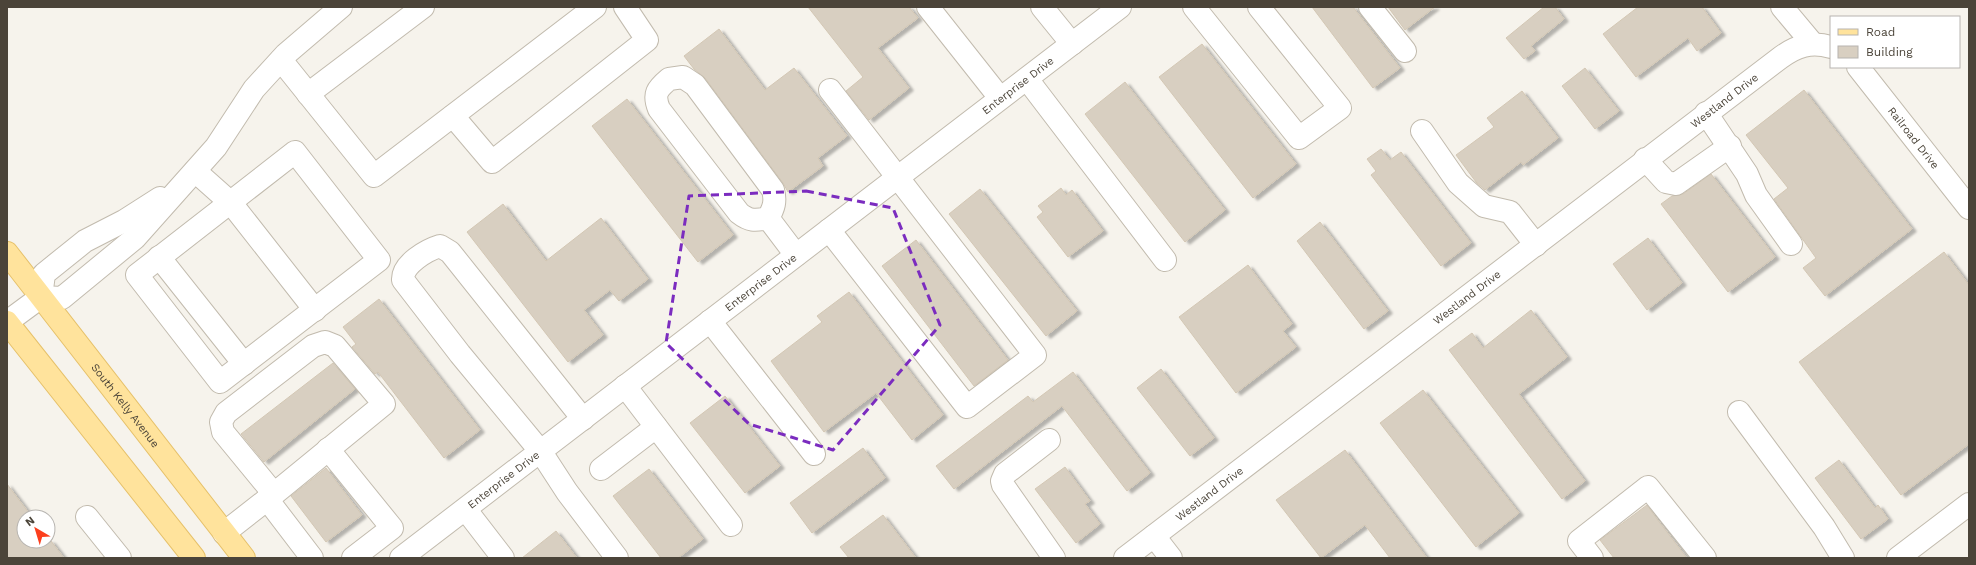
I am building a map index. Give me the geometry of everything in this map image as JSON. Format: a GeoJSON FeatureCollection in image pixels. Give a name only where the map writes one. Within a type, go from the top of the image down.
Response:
{"type":"FeatureCollection","features":[{"type":"Feature","properties":{"kind":"main road","name":"South Kelly Avenue"},"geometry":{"type":"LineString","coordinates":[[7,252],[244,558]]}},
{"type":"Feature","properties":{"kind":"main road"},"geometry":{"type":"LineString","coordinates":[[7,322],[194,558]]}},
{"type":"Feature","properties":{"kind":"street"},"geometry":{"type":"LineString","coordinates":[[7,322],[41,297],[62,298],[135,238],[216,147],[254,89],[281,60],[324,19],[340,7]]}},
{"type":"Feature","properties":{"kind":"street"},"geometry":{"type":"LineString","coordinates":[[281,60],[374,176],[594,7]]}},
{"type":"Feature","properties":{"kind":"street"},"geometry":{"type":"LineString","coordinates":[[452,116],[492,162],[647,40],[626,7]]}},
{"type":"Feature","properties":{"kind":"street"},"geometry":{"type":"LineString","coordinates":[[928,7],[1000,98]]}},
{"type":"Feature","properties":{"kind":"street"},"geometry":{"type":"LineString","coordinates":[[1042,7],[1072,44]]}},
{"type":"Feature","properties":{"kind":"street","name":"Enterprise Drive"},"geometry":{"type":"LineString","coordinates":[[401,558],[466,510],[1120,7]]}},
{"type":"Feature","properties":{"kind":"street"},"geometry":{"type":"LineString","coordinates":[[1203,10],[1300,138],[1340,108],[1259,7]]}},
{"type":"Feature","properties":{"kind":"street"},"geometry":{"type":"LineString","coordinates":[[1370,7],[1405,51]]}},
{"type":"Feature","properties":{"kind":"street"},"geometry":{"type":"LineString","coordinates":[[1782,7],[1822,45]]}},
{"type":"Feature","properties":{"kind":"street"},"geometry":{"type":"LineString","coordinates":[[308,94],[418,8]]}},
{"type":"Feature","properties":{"kind":"street","name":"Westland Drive"},"geometry":{"type":"LineString","coordinates":[[1125,558],[1536,245],[1645,159],[1788,52],[1799,47],[1822,45]]}},
{"type":"Feature","properties":{"kind":"street","name":"Railroad Drive"},"geometry":{"type":"LineString","coordinates":[[1859,68],[1962,187],[1969,208]]}},
{"type":"Feature","properties":{"kind":"street"},"geometry":{"type":"LineString","coordinates":[[683,78],[695,85],[773,190],[774,203],[768,218],[756,221],[747,219],[739,213],[658,110],[655,100],[657,92],[669,79],[683,78]]}},
{"type":"Feature","properties":{"kind":"street"},"geometry":{"type":"LineString","coordinates":[[1027,78],[1165,260]]}},
{"type":"Feature","properties":{"kind":"street"},"geometry":{"type":"LineString","coordinates":[[829,230],[967,407],[1035,355],[830,90]]}},
{"type":"Feature","properties":{"kind":"street"},"geometry":{"type":"LineString","coordinates":[[1706,114],[1730,146],[1747,174],[1756,195],[1791,244]]}},
{"type":"Feature","properties":{"kind":"street"},"geometry":{"type":"LineString","coordinates":[[1422,131],[1458,183],[1484,206],[1510,212],[1536,245]]}},
{"type":"Feature","properties":{"kind":"street"},"geometry":{"type":"LineString","coordinates":[[1645,159],[1666,182],[1676,184],[1730,146]]}},
{"type":"Feature","properties":{"kind":"street"},"geometry":{"type":"LineString","coordinates":[[295,152],[379,260],[220,382],[138,275],[159,257],[231,203],[295,152]]}},
{"type":"Feature","properties":{"kind":"street"},"geometry":{"type":"LineString","coordinates":[[190,177],[231,203],[315,310]]}},
{"type":"Feature","properties":{"kind":"street"},"geometry":{"type":"LineString","coordinates":[[41,297],[44,274],[85,241],[124,221],[190,177]]}},
{"type":"Feature","properties":{"kind":"street"},"geometry":{"type":"LineString","coordinates":[[768,218],[796,255]]}},
{"type":"Feature","properties":{"kind":"street"},"geometry":{"type":"LineString","coordinates":[[583,419],[450,252],[440,246],[431,249],[408,267],[403,274],[403,280],[460,354],[541,452],[567,492],[617,558]]}},
{"type":"Feature","properties":{"kind":"street"},"geometry":{"type":"LineString","coordinates":[[159,257],[244,364]]}},
{"type":"Feature","properties":{"kind":"street"},"geometry":{"type":"LineString","coordinates":[[710,321],[814,454]]}},
{"type":"Feature","properties":{"kind":"street"},"geometry":{"type":"LineString","coordinates":[[224,533],[271,497],[384,404],[335,346],[325,342],[313,346],[226,413],[221,422],[223,432],[271,497],[312,558]]}},
{"type":"Feature","properties":{"kind":"street"},"geometry":{"type":"LineString","coordinates":[[626,386],[731,525]]}},
{"type":"Feature","properties":{"kind":"street"},"geometry":{"type":"LineString","coordinates":[[1739,412],[1824,527],[1844,558]]}},
{"type":"Feature","properties":{"kind":"street"},"geometry":{"type":"LineString","coordinates":[[601,469],[656,427]]}},
{"type":"Feature","properties":{"kind":"street"},"geometry":{"type":"LineString","coordinates":[[1049,440],[1005,474],[1002,481],[1007,491],[1054,558]]}},
{"type":"Feature","properties":{"kind":"street"},"geometry":{"type":"LineString","coordinates":[[328,449],[392,528],[353,558]]}},
{"type":"Feature","properties":{"kind":"street"},"geometry":{"type":"LineString","coordinates":[[1592,558],[1578,541],[1648,487],[1705,558]]}},
{"type":"Feature","properties":{"kind":"street"},"geometry":{"type":"LineString","coordinates":[[1898,558],[1969,504]]}},
{"type":"Feature","properties":{"kind":"street"},"geometry":{"type":"LineString","coordinates":[[466,510],[503,558]]}},
{"type":"Feature","properties":{"kind":"street"},"geometry":{"type":"LineString","coordinates":[[87,517],[120,558]]}},
{"type":"Feature","properties":{"kind":"street"},"geometry":{"type":"LineString","coordinates":[[1154,536],[1171,558]]}},
{"type":"Feature","properties":{"kind":"highlighted area"},"geometry":{"type":"Polygon","coordinates":[[[806,191],[893,208],[940,325],[833,450],[749,424],[666,343],[689,196],[806,191]]]}},
{"type":"Feature","properties":{"kind":"building"},"geometry":{"type":"Polygon","coordinates":[[[808,7],[909,7],[918,18],[878,48],[909,88],[869,120],[846,91],[863,77],[808,7]]]}},
{"type":"Feature","properties":{"kind":"building"},"geometry":{"type":"Polygon","coordinates":[[[1312,7],[1353,7],[1400,68],[1373,88],[1312,7]]]}},
{"type":"Feature","properties":{"kind":"building"},"geometry":{"type":"Polygon","coordinates":[[[1388,7],[1435,7],[1405,30],[1388,7]]]}},
{"type":"Feature","properties":{"kind":"building"},"geometry":{"type":"Polygon","coordinates":[[[1544,7],[1555,7],[1564,19],[1531,46],[1535,51],[1524,59],[1506,38],[1544,7]]]}},
{"type":"Feature","properties":{"kind":"building"},"geometry":{"type":"Polygon","coordinates":[[[1638,7],[1702,7],[1721,33],[1697,51],[1688,38],[1636,77],[1603,34],[1638,7]]]}},
{"type":"Feature","properties":{"kind":"building"},"geometry":{"type":"Polygon","coordinates":[[[719,29],[765,90],[794,68],[847,136],[818,158],[823,166],[788,192],[783,183],[705,78],[694,69],[684,56],[719,29]]]}},
{"type":"Feature","properties":{"kind":"building"},"geometry":{"type":"Polygon","coordinates":[[[1202,44],[1296,164],[1253,198],[1159,77],[1202,44]]]}},
{"type":"Feature","properties":{"kind":"building"},"geometry":{"type":"Polygon","coordinates":[[[1585,68],[1619,111],[1595,129],[1562,86],[1585,68]]]}},
{"type":"Feature","properties":{"kind":"building"},"geometry":{"type":"Polygon","coordinates":[[[1125,82],[1225,210],[1185,242],[1085,114],[1125,82]]]}},
{"type":"Feature","properties":{"kind":"building"},"geometry":{"type":"Polygon","coordinates":[[[1804,90],[1912,229],[1825,296],[1803,268],[1816,258],[1774,199],[1788,188],[1746,135],[1804,90]]]}},
{"type":"Feature","properties":{"kind":"building"},"geometry":{"type":"Polygon","coordinates":[[[1522,91],[1558,138],[1523,165],[1521,162],[1485,190],[1476,182],[1456,155],[1494,127],[1487,118],[1522,91]]]}},
{"type":"Feature","properties":{"kind":"building"},"geometry":{"type":"Polygon","coordinates":[[[627,99],[733,235],[698,262],[592,126],[627,99]]]}},
{"type":"Feature","properties":{"kind":"building"},"geometry":{"type":"Polygon","coordinates":[[[1381,149],[1390,160],[1401,152],[1471,243],[1441,266],[1371,175],[1376,171],[1367,159],[1381,149]]]}},
{"type":"Feature","properties":{"kind":"building"},"geometry":{"type":"Polygon","coordinates":[[[1711,174],[1775,257],[1728,292],[1661,204],[1672,196],[1683,194],[1711,174]]]}},
{"type":"Feature","properties":{"kind":"building"},"geometry":{"type":"Polygon","coordinates":[[[1061,188],[1066,195],[1072,190],[1103,231],[1068,257],[1037,217],[1043,212],[1038,206],[1061,188]]]}},
{"type":"Feature","properties":{"kind":"building"},"geometry":{"type":"Polygon","coordinates":[[[980,189],[1077,311],[1046,336],[949,214],[980,189]]]}},
{"type":"Feature","properties":{"kind":"building"},"geometry":{"type":"Polygon","coordinates":[[[503,204],[546,261],[601,218],[648,279],[619,301],[610,290],[584,310],[603,335],[568,362],[467,232],[503,204]]]}},
{"type":"Feature","properties":{"kind":"building"},"geometry":{"type":"Polygon","coordinates":[[[1320,222],[1388,311],[1364,329],[1297,241],[1320,222]]]}},
{"type":"Feature","properties":{"kind":"building"},"geometry":{"type":"Polygon","coordinates":[[[1648,238],[1682,283],[1647,310],[1613,264],[1648,238]]]}},
{"type":"Feature","properties":{"kind":"building"},"geometry":{"type":"Polygon","coordinates":[[[916,240],[1008,360],[974,386],[882,266],[916,240]]]}},
{"type":"Feature","properties":{"kind":"building"},"geometry":{"type":"Polygon","coordinates":[[[1944,252],[1969,285],[1969,444],[1901,495],[1799,362],[1944,252]]]}},
{"type":"Feature","properties":{"kind":"building"},"geometry":{"type":"Polygon","coordinates":[[[1248,265],[1292,324],[1283,331],[1296,347],[1236,393],[1179,317],[1248,265]]]}},
{"type":"Feature","properties":{"kind":"building"},"geometry":{"type":"Polygon","coordinates":[[[849,292],[943,415],[912,440],[876,393],[824,432],[771,361],[822,322],[817,316],[849,292]]]}},
{"type":"Feature","properties":{"kind":"building"},"geometry":{"type":"Polygon","coordinates":[[[379,299],[480,430],[444,458],[378,372],[375,374],[352,347],[356,344],[343,327],[379,299]]]}},
{"type":"Feature","properties":{"kind":"building"},"geometry":{"type":"Polygon","coordinates":[[[1531,310],[1567,357],[1519,394],[1585,481],[1562,499],[1449,350],[1472,333],[1483,348],[1531,310]]]}},
{"type":"Feature","properties":{"kind":"building"},"geometry":{"type":"Polygon","coordinates":[[[333,363],[355,389],[264,462],[241,434],[333,363]]]}},
{"type":"Feature","properties":{"kind":"building"},"geometry":{"type":"Polygon","coordinates":[[[1161,369],[1214,438],[1190,456],[1137,388],[1161,369]]]}},
{"type":"Feature","properties":{"kind":"building"},"geometry":{"type":"Polygon","coordinates":[[[1073,372],[1150,473],[1127,491],[1062,406],[954,489],[936,466],[1028,396],[1033,402],[1073,372]]]}},
{"type":"Feature","properties":{"kind":"building"},"geometry":{"type":"Polygon","coordinates":[[[1423,390],[1519,513],[1476,547],[1380,423],[1423,390]]]}},
{"type":"Feature","properties":{"kind":"building"},"geometry":{"type":"Polygon","coordinates":[[[725,396],[780,466],[745,493],[690,423],[725,396]]]}},
{"type":"Feature","properties":{"kind":"building"},"geometry":{"type":"Polygon","coordinates":[[[863,448],[885,478],[812,533],[790,503],[863,448]]]}},
{"type":"Feature","properties":{"kind":"building"},"geometry":{"type":"Polygon","coordinates":[[[1345,450],[1427,558],[1390,558],[1365,525],[1321,558],[1276,500],[1345,450]]]}},
{"type":"Feature","properties":{"kind":"building"},"geometry":{"type":"Polygon","coordinates":[[[1839,460],[1875,508],[1878,505],[1888,519],[1861,539],[1815,478],[1839,460]]]}},
{"type":"Feature","properties":{"kind":"building"},"geometry":{"type":"Polygon","coordinates":[[[1065,467],[1090,501],[1085,504],[1100,524],[1076,543],[1035,489],[1065,467]]]}},
{"type":"Feature","properties":{"kind":"building"},"geometry":{"type":"Polygon","coordinates":[[[326,468],[362,515],[326,542],[291,496],[326,468]]]}},
{"type":"Feature","properties":{"kind":"building"},"geometry":{"type":"Polygon","coordinates":[[[649,469],[703,539],[678,558],[661,558],[613,496],[649,469]]]}},
{"type":"Feature","properties":{"kind":"building"},"geometry":{"type":"Polygon","coordinates":[[[7,484],[26,509],[16,509],[16,549],[56,549],[56,548],[64,558],[7,558],[7,484]]]}},
{"type":"Feature","properties":{"kind":"building"},"geometry":{"type":"Polygon","coordinates":[[[1647,505],[1687,558],[1614,558],[1600,540],[1647,505]]]}},
{"type":"Feature","properties":{"kind":"building"},"geometry":{"type":"Polygon","coordinates":[[[883,515],[916,558],[849,558],[840,547],[883,515]]]}},
{"type":"Feature","properties":{"kind":"building"},"geometry":{"type":"Polygon","coordinates":[[[556,531],[577,558],[522,558],[556,531]]]}}]}
